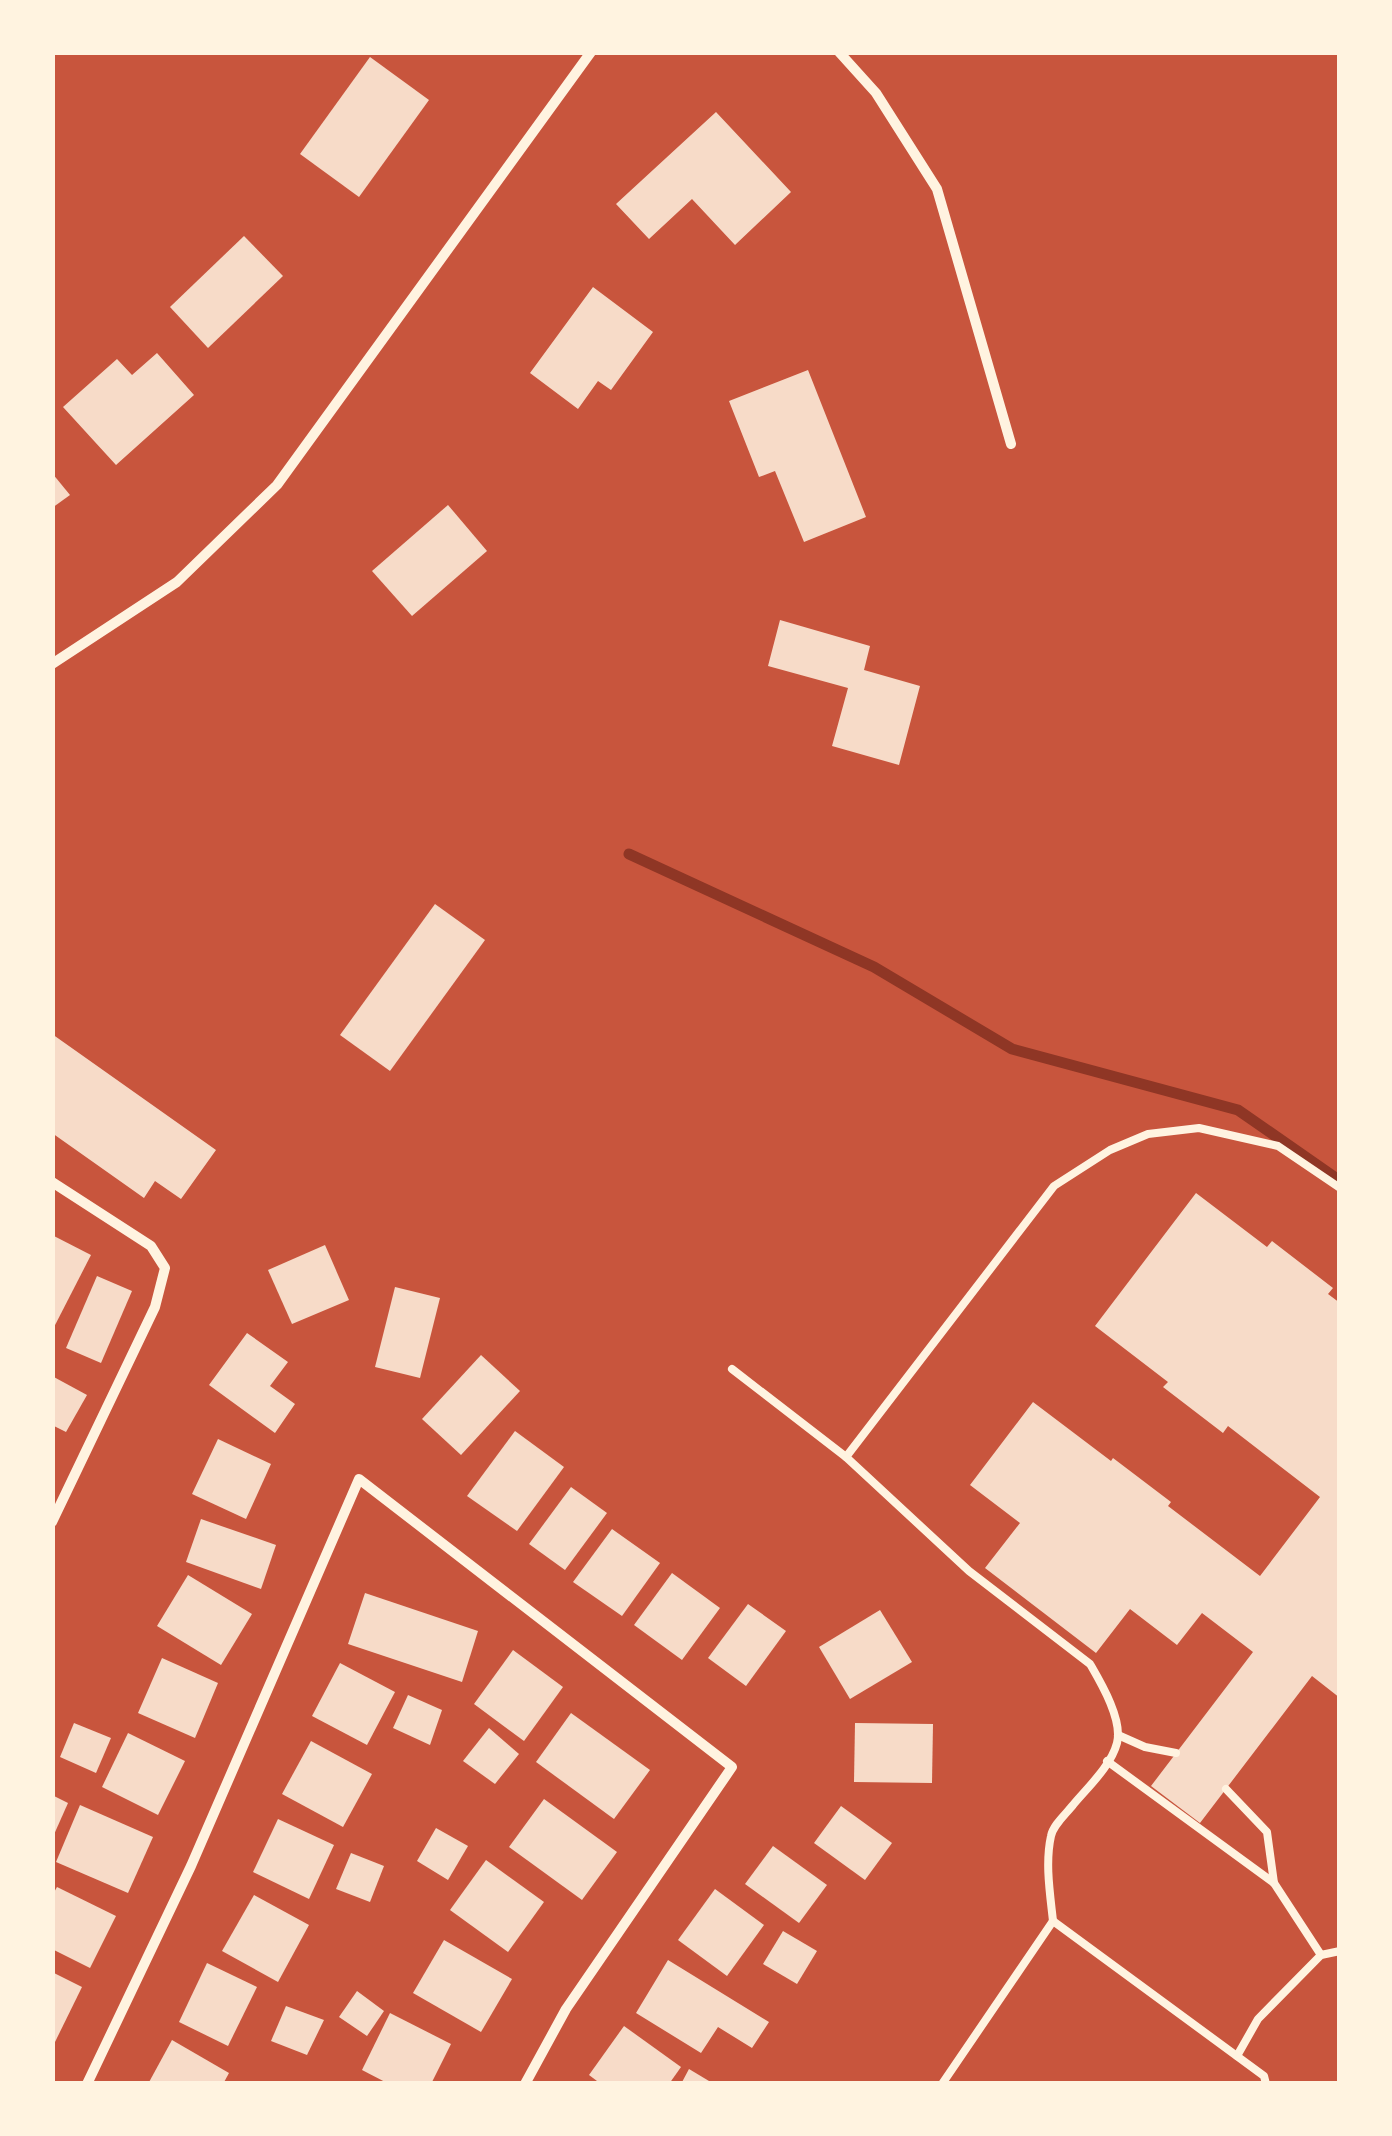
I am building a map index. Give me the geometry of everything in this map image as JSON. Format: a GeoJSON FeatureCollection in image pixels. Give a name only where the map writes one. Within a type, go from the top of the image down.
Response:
{"type":"FeatureCollection","features":[{"type":"Feature","properties":{"kind":"street"},"geometry":{"type":"LineString","coordinates":[[52,664],[177,582],[277,485],[591,52]]}},
{"type":"Feature","properties":{"kind":"street"},"geometry":{"type":"LineString","coordinates":[[839,52],[876,93],[938,189],[1012,444]]}},
{"type":"Feature","properties":{"kind":"street"},"geometry":{"type":"LineString","coordinates":[[52,1182],[151,1246],[165,1268],[154,1307],[52,1522]]}},
{"type":"Feature","properties":{"kind":"street"},"geometry":{"type":"LineString","coordinates":[[86,2084],[191,1866],[359,1479],[732,1767],[566,2008],[525,2084]]}},
{"type":"Feature","properties":{"kind":"lane"},"geometry":{"type":"LineString","coordinates":[[846,1456],[1054,1186],[1110,1150],[1148,1134],[1198,1128],[1278,1146],[1340,1188]]}},
{"type":"Feature","properties":{"kind":"lane"},"geometry":{"type":"LineString","coordinates":[[732,1369],[846,1456],[969,1571],[1090,1664],[1111,1706],[1118,1735],[1116,1746],[1051,1832],[1048,1877],[1053,1920],[942,2084]]}},
{"type":"Feature","properties":{"kind":"lane"},"geometry":{"type":"LineString","coordinates":[[1118,1735],[1146,1747],[1176,1752]]}},
{"type":"Feature","properties":{"kind":"lane"},"geometry":{"type":"LineString","coordinates":[[1107,1761],[1274,1883],[1321,1956]]}},
{"type":"Feature","properties":{"kind":"lane"},"geometry":{"type":"LineString","coordinates":[[1226,1788],[1266,1832],[1274,1883]]}},
{"type":"Feature","properties":{"kind":"lane"},"geometry":{"type":"LineString","coordinates":[[1053,1920],[1264,2076],[1266,2084]]}},
{"type":"Feature","properties":{"kind":"lane"},"geometry":{"type":"LineString","coordinates":[[1237,2056],[1258,2020],[1321,1956],[1340,1951]]}},
{"type":"Feature","properties":{"kind":"building"},"geometry":{"type":"Polygon","coordinates":[[[370,57],[429,100],[359,197],[300,154],[370,57]]]}},
{"type":"Feature","properties":{"kind":"building"},"geometry":{"type":"Polygon","coordinates":[[[716,112],[791,192],[735,245],[692,199],[649,239],[616,204],[716,112]]]}},
{"type":"Feature","properties":{"kind":"building"},"geometry":{"type":"Polygon","coordinates":[[[244,236],[283,276],[208,348],[170,307],[244,236]]]}},
{"type":"Feature","properties":{"kind":"building"},"geometry":{"type":"Polygon","coordinates":[[[593,287],[653,332],[611,390],[598,381],[578,409],[530,373],[593,287]]]}},
{"type":"Feature","properties":{"kind":"building"},"geometry":{"type":"Polygon","coordinates":[[[157,353],[194,395],[116,465],[63,407],[117,359],[132,375],[157,353]]]}},
{"type":"Feature","properties":{"kind":"building"},"geometry":{"type":"Polygon","coordinates":[[[808,370],[866,517],[804,542],[775,471],[759,477],[729,401],[808,370]]]}},
{"type":"Feature","properties":{"kind":"building"},"geometry":{"type":"Polygon","coordinates":[[[52,473],[70,495],[52,508],[52,473]]]}},
{"type":"Feature","properties":{"kind":"building"},"geometry":{"type":"Polygon","coordinates":[[[448,505],[487,551],[412,616],[372,571],[448,505]]]}},
{"type":"Feature","properties":{"kind":"building"},"geometry":{"type":"Polygon","coordinates":[[[780,620],[870,646],[864,670],[920,686],[899,765],[832,746],[848,688],[768,666],[780,620]]]}},
{"type":"Feature","properties":{"kind":"building"},"geometry":{"type":"Polygon","coordinates":[[[435,904],[485,940],[390,1071],[340,1035],[435,904]]]}},
{"type":"Feature","properties":{"kind":"building"},"geometry":{"type":"Polygon","coordinates":[[[52,1034],[216,1150],[181,1199],[155,1181],[144,1198],[52,1133],[52,1034]]]}},
{"type":"Feature","properties":{"kind":"building"},"geometry":{"type":"Polygon","coordinates":[[[1196,1193],[1267,1247],[1272,1241],[1333,1288],[1328,1294],[1340,1303],[1340,1698],[1312,1676],[1200,1823],[1151,1786],[1253,1652],[1202,1613],[1177,1645],[1130,1609],[1096,1653],[985,1568],[1020,1523],[970,1485],[1033,1402],[1171,1502],[1168,1506],[1260,1576],[1320,1497],[1228,1426],[1223,1433],[1163,1387],[1168,1382],[1095,1326],[1196,1193]]]}},
{"type":"Feature","properties":{"kind":"building"},"geometry":{"type":"Polygon","coordinates":[[[52,1235],[91,1255],[52,1331],[52,1235]]]}},
{"type":"Feature","properties":{"kind":"building"},"geometry":{"type":"Polygon","coordinates":[[[325,1245],[349,1300],[292,1324],[268,1270],[325,1245]]]}},
{"type":"Feature","properties":{"kind":"building"},"geometry":{"type":"Polygon","coordinates":[[[97,1276],[132,1291],[101,1363],[66,1348],[97,1276]]]}},
{"type":"Feature","properties":{"kind":"building"},"geometry":{"type":"Polygon","coordinates":[[[395,1287],[440,1298],[420,1378],[375,1367],[395,1287]]]}},
{"type":"Feature","properties":{"kind":"building"},"geometry":{"type":"Polygon","coordinates":[[[247,1333],[288,1362],[270,1386],[295,1404],[275,1433],[209,1385],[247,1333]]]}},
{"type":"Feature","properties":{"kind":"building"},"geometry":{"type":"Polygon","coordinates":[[[481,1355],[520,1391],[461,1455],[422,1419],[481,1355]]]}},
{"type":"Feature","properties":{"kind":"building"},"geometry":{"type":"Polygon","coordinates":[[[52,1376],[87,1395],[66,1432],[52,1425],[52,1376]]]}},
{"type":"Feature","properties":{"kind":"building"},"geometry":{"type":"Polygon","coordinates":[[[515,1431],[564,1467],[517,1531],[467,1496],[515,1431]]]}},
{"type":"Feature","properties":{"kind":"building"},"geometry":{"type":"Polygon","coordinates":[[[218,1439],[271,1464],[246,1519],[192,1494],[218,1439]]]}},
{"type":"Feature","properties":{"kind":"building"},"geometry":{"type":"Polygon","coordinates":[[[571,1487],[607,1513],[565,1570],[529,1544],[571,1487]]]}},
{"type":"Feature","properties":{"kind":"building"},"geometry":{"type":"Polygon","coordinates":[[[201,1519],[276,1545],[261,1589],[186,1562],[201,1519]]]}},
{"type":"Feature","properties":{"kind":"building"},"geometry":{"type":"Polygon","coordinates":[[[612,1529],[660,1563],[622,1616],[573,1582],[612,1529]]]}},
{"type":"Feature","properties":{"kind":"building"},"geometry":{"type":"Polygon","coordinates":[[[672,1573],[720,1608],[682,1660],[634,1625],[672,1573]]]}},
{"type":"Feature","properties":{"kind":"building"},"geometry":{"type":"Polygon","coordinates":[[[188,1575],[252,1614],[221,1665],[157,1626],[188,1575]]]}},
{"type":"Feature","properties":{"kind":"building"},"geometry":{"type":"Polygon","coordinates":[[[365,1593],[478,1631],[462,1682],[348,1644],[365,1593]]]}},
{"type":"Feature","properties":{"kind":"building"},"geometry":{"type":"Polygon","coordinates":[[[748,1604],[786,1631],[746,1686],[708,1658],[748,1604]]]}},
{"type":"Feature","properties":{"kind":"building"},"geometry":{"type":"Polygon","coordinates":[[[880,1610],[912,1662],[850,1699],[819,1647],[880,1610]]]}},
{"type":"Feature","properties":{"kind":"building"},"geometry":{"type":"Polygon","coordinates":[[[513,1650],[563,1687],[524,1741],[474,1704],[513,1650]]]}},
{"type":"Feature","properties":{"kind":"building"},"geometry":{"type":"Polygon","coordinates":[[[162,1658],[218,1683],[195,1738],[138,1713],[162,1658]]]}},
{"type":"Feature","properties":{"kind":"building"},"geometry":{"type":"Polygon","coordinates":[[[340,1663],[395,1692],[367,1745],[312,1716],[340,1663]]]}},
{"type":"Feature","properties":{"kind":"building"},"geometry":{"type":"Polygon","coordinates":[[[408,1695],[442,1710],[430,1745],[393,1728],[408,1695]]]}},
{"type":"Feature","properties":{"kind":"building"},"geometry":{"type":"Polygon","coordinates":[[[571,1713],[650,1770],[614,1819],[536,1762],[571,1713]]]}},
{"type":"Feature","properties":{"kind":"building"},"geometry":{"type":"Polygon","coordinates":[[[74,1723],[111,1738],[96,1773],[60,1757],[74,1723]]]}},
{"type":"Feature","properties":{"kind":"building"},"geometry":{"type":"Polygon","coordinates":[[[855,1723],[933,1724],[932,1783],[854,1782],[855,1723]]]}},
{"type":"Feature","properties":{"kind":"building"},"geometry":{"type":"Polygon","coordinates":[[[489,1728],[519,1754],[495,1784],[463,1761],[489,1728]]]}},
{"type":"Feature","properties":{"kind":"building"},"geometry":{"type":"Polygon","coordinates":[[[128,1733],[185,1761],[158,1815],[102,1787],[128,1733]]]}},
{"type":"Feature","properties":{"kind":"building"},"geometry":{"type":"Polygon","coordinates":[[[311,1741],[372,1774],[343,1827],[282,1794],[311,1741]]]}},
{"type":"Feature","properties":{"kind":"building"},"geometry":{"type":"Polygon","coordinates":[[[52,1795],[68,1803],[52,1839],[52,1795]]]}},
{"type":"Feature","properties":{"kind":"building"},"geometry":{"type":"Polygon","coordinates":[[[544,1799],[617,1852],[582,1900],[509,1847],[544,1799]]]}},
{"type":"Feature","properties":{"kind":"building"},"geometry":{"type":"Polygon","coordinates":[[[80,1805],[153,1837],[128,1893],[56,1862],[80,1805]]]}},
{"type":"Feature","properties":{"kind":"building"},"geometry":{"type":"Polygon","coordinates":[[[841,1806],[892,1843],[865,1880],[814,1843],[841,1806]]]}},
{"type":"Feature","properties":{"kind":"building"},"geometry":{"type":"Polygon","coordinates":[[[278,1819],[334,1845],[309,1899],[253,1872],[278,1819]]]}},
{"type":"Feature","properties":{"kind":"building"},"geometry":{"type":"Polygon","coordinates":[[[436,1828],[468,1846],[448,1880],[417,1861],[436,1828]]]}},
{"type":"Feature","properties":{"kind":"building"},"geometry":{"type":"Polygon","coordinates":[[[773,1846],[827,1885],[799,1923],[745,1884],[773,1846]]]}},
{"type":"Feature","properties":{"kind":"building"},"geometry":{"type":"Polygon","coordinates":[[[351,1853],[384,1866],[370,1902],[336,1889],[351,1853]]]}},
{"type":"Feature","properties":{"kind":"building"},"geometry":{"type":"Polygon","coordinates":[[[486,1860],[544,1902],[508,1952],[450,1910],[486,1860]]]}},
{"type":"Feature","properties":{"kind":"building"},"geometry":{"type":"Polygon","coordinates":[[[57,1887],[116,1916],[90,1968],[52,1949],[52,1896],[57,1887]]]}},
{"type":"Feature","properties":{"kind":"building"},"geometry":{"type":"Polygon","coordinates":[[[715,1889],[764,1925],[727,1976],[678,1940],[715,1889]]]}},
{"type":"Feature","properties":{"kind":"building"},"geometry":{"type":"Polygon","coordinates":[[[254,1895],[309,1925],[278,1982],[222,1951],[254,1895]]]}},
{"type":"Feature","properties":{"kind":"building"},"geometry":{"type":"Polygon","coordinates":[[[783,1931],[817,1951],[797,1984],[763,1964],[783,1931]]]}},
{"type":"Feature","properties":{"kind":"building"},"geometry":{"type":"Polygon","coordinates":[[[444,1940],[512,1979],[481,2032],[413,1993],[444,1940]]]}},
{"type":"Feature","properties":{"kind":"building"},"geometry":{"type":"Polygon","coordinates":[[[668,1960],[769,2022],[752,2048],[718,2027],[701,2053],[636,2013],[668,1960]]]}},
{"type":"Feature","properties":{"kind":"building"},"geometry":{"type":"Polygon","coordinates":[[[207,1963],[257,1987],[228,2046],[179,2022],[207,1963]]]}},
{"type":"Feature","properties":{"kind":"building"},"geometry":{"type":"Polygon","coordinates":[[[52,1972],[82,1987],[55,2042],[52,2040],[52,1972]]]}},
{"type":"Feature","properties":{"kind":"building"},"geometry":{"type":"Polygon","coordinates":[[[357,1991],[384,2011],[367,2036],[339,2017],[357,1991]]]}},
{"type":"Feature","properties":{"kind":"building"},"geometry":{"type":"Polygon","coordinates":[[[286,2006],[324,2020],[307,2055],[271,2041],[286,2006]]]}},
{"type":"Feature","properties":{"kind":"building"},"geometry":{"type":"Polygon","coordinates":[[[390,2013],[451,2044],[431,2084],[389,2084],[362,2070],[390,2013]]]}},
{"type":"Feature","properties":{"kind":"building"},"geometry":{"type":"Polygon","coordinates":[[[624,2026],[681,2067],[669,2084],[601,2084],[589,2075],[624,2026]]]}},
{"type":"Feature","properties":{"kind":"building"},"geometry":{"type":"Polygon","coordinates":[[[172,2040],[229,2073],[223,2084],[148,2084],[172,2040]]]}},
{"type":"Feature","properties":{"kind":"building"},"geometry":{"type":"Polygon","coordinates":[[[689,2069],[714,2084],[681,2084],[689,2069]]]}},
{"type":"Feature","properties":{"kind":"waterway"},"geometry":{"type":"LineString","coordinates":[[629,854],[874,967],[1012,1049],[1238,1110],[1340,1181]]}}]}
